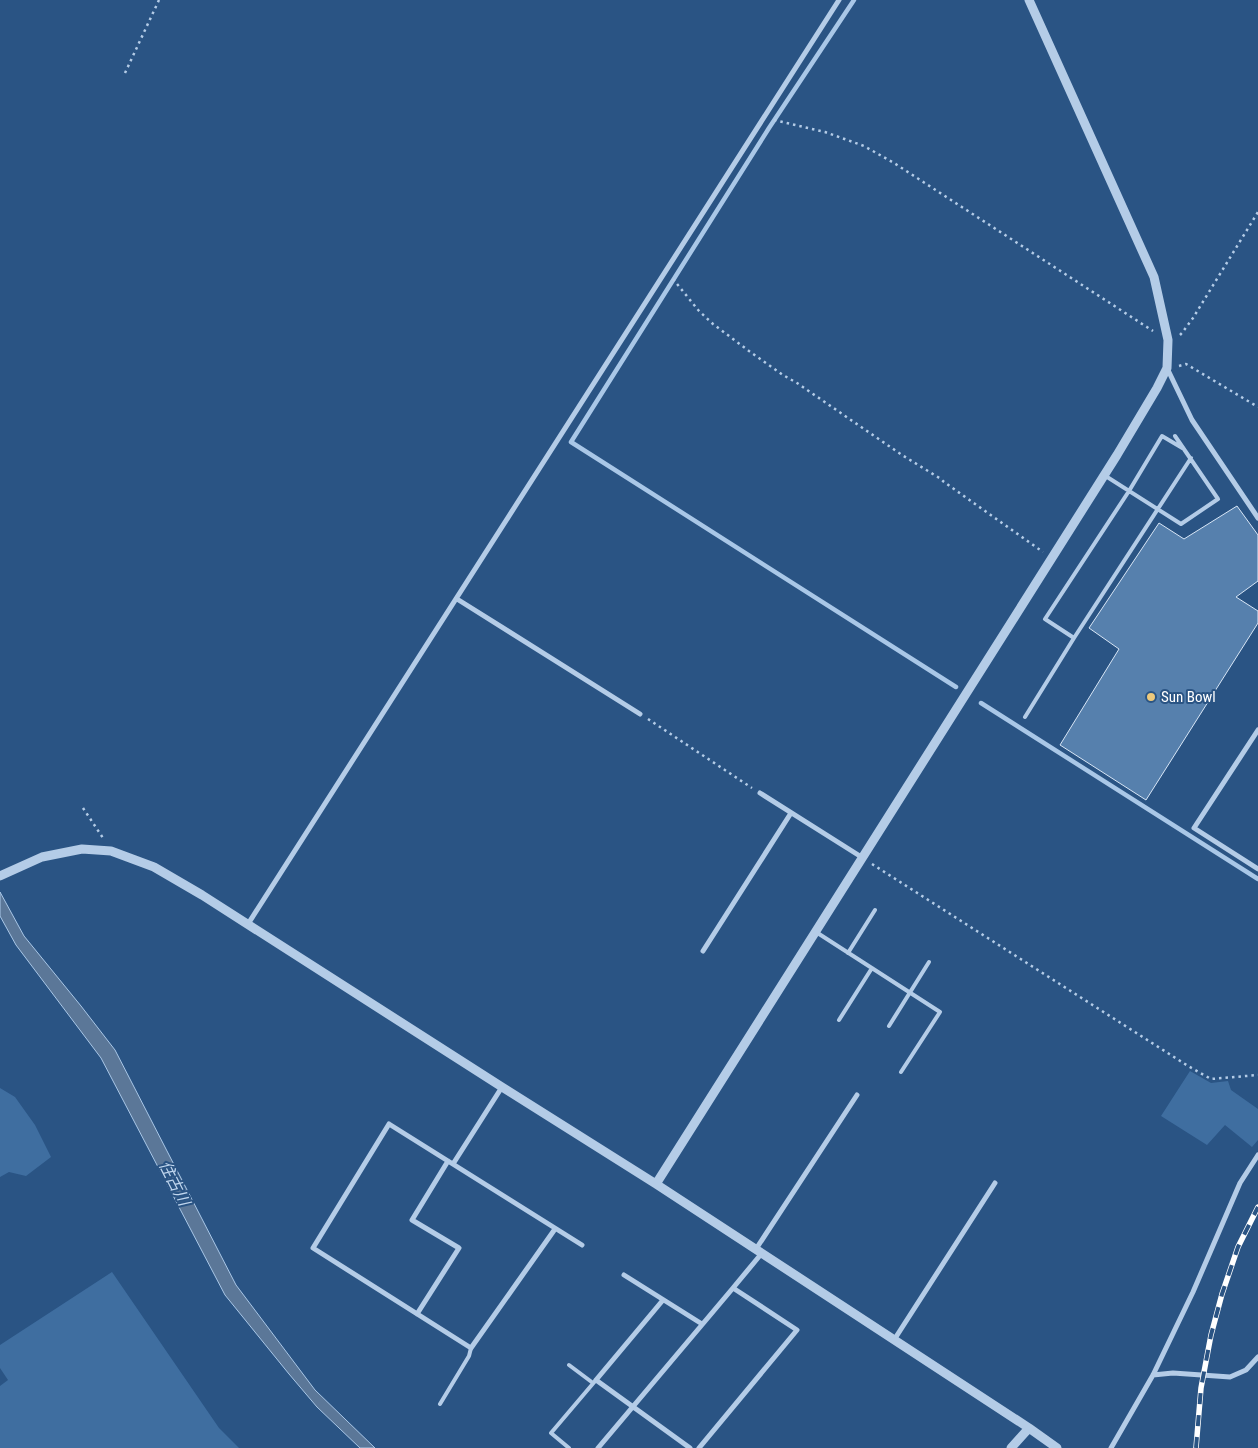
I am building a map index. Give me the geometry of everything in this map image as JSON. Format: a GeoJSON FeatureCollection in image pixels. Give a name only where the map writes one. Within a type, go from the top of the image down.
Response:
{"type":"FeatureCollection","features":[{"type":"Feature","properties":{"kind":"street"},"geometry":{"type":"LineString","coordinates":[[248,924],[839,0]]}},
{"type":"Feature","properties":{"kind":"street"},"geometry":{"type":"LineString","coordinates":[[656,1184],[1104,475],[1157,388],[1167,368],[1168,340],[1154,277],[1028,0]]}},
{"type":"Feature","properties":{"kind":"street"},"geometry":{"type":"LineString","coordinates":[[1167,368],[1192,420],[1258,518]]}},
{"type":"Feature","properties":{"kind":"street"},"geometry":{"type":"LineString","coordinates":[[456,598],[640,714]]}},
{"type":"Feature","properties":{"kind":"street"},"geometry":{"type":"LineString","coordinates":[[1258,730],[1194,828],[1258,869]]}},
{"type":"Feature","properties":{"kind":"street"},"geometry":{"type":"LineString","coordinates":[[760,793],[863,859]]}},
{"type":"Feature","properties":{"kind":"street"},"geometry":{"type":"LineString","coordinates":[[703,951],[791,813]]}},
{"type":"Feature","properties":{"kind":"street"},"geometry":{"type":"LineString","coordinates":[[0,876],[42,857],[82,849],[111,851],[154,868],[202,895],[656,1184],[1057,1448]]}},
{"type":"Feature","properties":{"kind":"street"},"geometry":{"type":"LineString","coordinates":[[417,1314],[458,1248],[412,1220],[502,1087]]}},
{"type":"Feature","properties":{"kind":"street"},"geometry":{"type":"LineString","coordinates":[[598,1448],[733,1288],[759,1251],[857,1095]]}},
{"type":"Feature","properties":{"kind":"street"},"geometry":{"type":"LineString","coordinates":[[555,1229],[471,1348],[313,1248],[390,1124],[582,1246]]}},
{"type":"Feature","properties":{"kind":"street"},"geometry":{"type":"LineString","coordinates":[[1111,1448],[1153,1375],[1193,1292],[1240,1184],[1258,1155]]}},
{"type":"Feature","properties":{"kind":"street"},"geometry":{"type":"LineString","coordinates":[[894,1340],[995,1183]]}},
{"type":"Feature","properties":{"kind":"street"},"geometry":{"type":"LineString","coordinates":[[624,1275],[702,1324]]}},
{"type":"Feature","properties":{"kind":"street"},"geometry":{"type":"LineString","coordinates":[[699,1448],[797,1330],[733,1288]]}},
{"type":"Feature","properties":{"kind":"street"},"geometry":{"type":"LineString","coordinates":[[663,1300],[595,1382],[633,1406],[690,1448]]}},
{"type":"Feature","properties":{"kind":"street"},"geometry":{"type":"LineString","coordinates":[[1153,1375],[1173,1373],[1230,1378],[1246,1370],[1258,1356]]}},
{"type":"Feature","properties":{"kind":"street"},"geometry":{"type":"LineString","coordinates":[[1010,1448],[1029,1428]]}},
{"type":"Feature","properties":{"kind":"lane"},"geometry":{"type":"LineString","coordinates":[[1074,638],[1045,619],[1129,491],[1162,436],[1184,449]]}},
{"type":"Feature","properties":{"kind":"lane"},"geometry":{"type":"LineString","coordinates":[[1104,475],[1181,524],[1218,500],[1175,436]]}},
{"type":"Feature","properties":{"kind":"lane"},"geometry":{"type":"LineString","coordinates":[[1025,717],[1191,458]]}},
{"type":"Feature","properties":{"kind":"lane"},"geometry":{"type":"LineString","coordinates":[[848,953],[875,910]]}},
{"type":"Feature","properties":{"kind":"lane"},"geometry":{"type":"LineString","coordinates":[[816,932],[940,1012],[901,1072]]}},
{"type":"Feature","properties":{"kind":"lane"},"geometry":{"type":"LineString","coordinates":[[889,1026],[929,962]]}},
{"type":"Feature","properties":{"kind":"lane"},"geometry":{"type":"LineString","coordinates":[[839,1020],[872,968]]}},
{"type":"Feature","properties":{"kind":"lane"},"geometry":{"type":"LineString","coordinates":[[440,1404],[469,1356],[471,1348]]}},
{"type":"Feature","properties":{"kind":"lane"},"geometry":{"type":"LineString","coordinates":[[569,1365],[595,1382],[551,1433],[569,1448]]}},
{"type":"Feature","properties":{"kind":"path"},"geometry":{"type":"LineString","coordinates":[[125,73],[159,0]]}},
{"type":"Feature","properties":{"kind":"path"},"geometry":{"type":"LineString","coordinates":[[776,120],[825,132],[864,146],[1168,340],[1182,333],[1258,212]]}},
{"type":"Feature","properties":{"kind":"path"},"geometry":{"type":"LineString","coordinates":[[675,281],[699,311],[749,351],[902,455],[941,479],[1052,558]]}},
{"type":"Feature","properties":{"kind":"path"},"geometry":{"type":"LineString","coordinates":[[1167,368],[1186,364],[1258,407]]}},
{"type":"Feature","properties":{"kind":"path"},"geometry":{"type":"LineString","coordinates":[[640,714],[760,793]]}},
{"type":"Feature","properties":{"kind":"path"},"geometry":{"type":"LineString","coordinates":[[83,808],[111,851]]}},
{"type":"Feature","properties":{"kind":"path"},"geometry":{"type":"LineString","coordinates":[[863,859],[1211,1079],[1258,1075]]}},
{"type":"Feature","properties":{"kind":"shaded area"},"geometry":{"type":"Polygon","coordinates":[[[1190,1071],[1211,1083],[1228,1081],[1231,1090],[1258,1109],[1258,1140],[1252,1147],[1225,1125],[1207,1145],[1161,1116],[1190,1071]]]}},
{"type":"Feature","properties":{"kind":"shaded area"},"geometry":{"type":"Polygon","coordinates":[[[0,1088],[15,1097],[35,1125],[51,1157],[26,1176],[9,1172],[0,1177],[0,1088]]]}},
{"type":"Feature","properties":{"kind":"shaded area"},"geometry":{"type":"Polygon","coordinates":[[[112,1272],[219,1428],[239,1448],[0,1448],[0,1386],[8,1380],[0,1368],[0,1345],[112,1272]]]}},
{"type":"Feature","properties":{"kind":"water","name":"住古川"},"geometry":{"type":"Polygon","coordinates":[[[0,892],[24,936],[115,1050],[236,1285],[315,1390],[375,1448],[360,1448],[317,1407],[225,1295],[101,1058],[16,945],[0,916],[0,892]]]}},
{"type":"Feature","properties":{"kind":"building","name":"Sun Bowl"},"geometry":{"type":"Polygon","coordinates":[[[1237,506],[1258,535],[1258,581],[1236,597],[1258,611],[1258,623],[1146,800],[1060,745],[1119,649],[1089,628],[1159,523],[1184,539],[1237,506]]]}},
{"type":"Feature","properties":{"kind":"waterway"},"geometry":{"type":"LineString","coordinates":[[854,0],[769,128],[571,442],[956,687]]}},
{"type":"Feature","properties":{"kind":"waterway"},"geometry":{"type":"LineString","coordinates":[[981,703],[1258,879]]}},
{"type":"Feature","properties":{"kind":"railway"},"geometry":{"type":"LineString","coordinates":[[1196,1448],[1201,1388],[1211,1335],[1222,1294],[1238,1247],[1258,1207]]}},
{"type":"Feature","properties":{"kind":"place","name":"Sun Bowl"},"geometry":{"type":"Point","coordinates":[1151,697]}}]}
